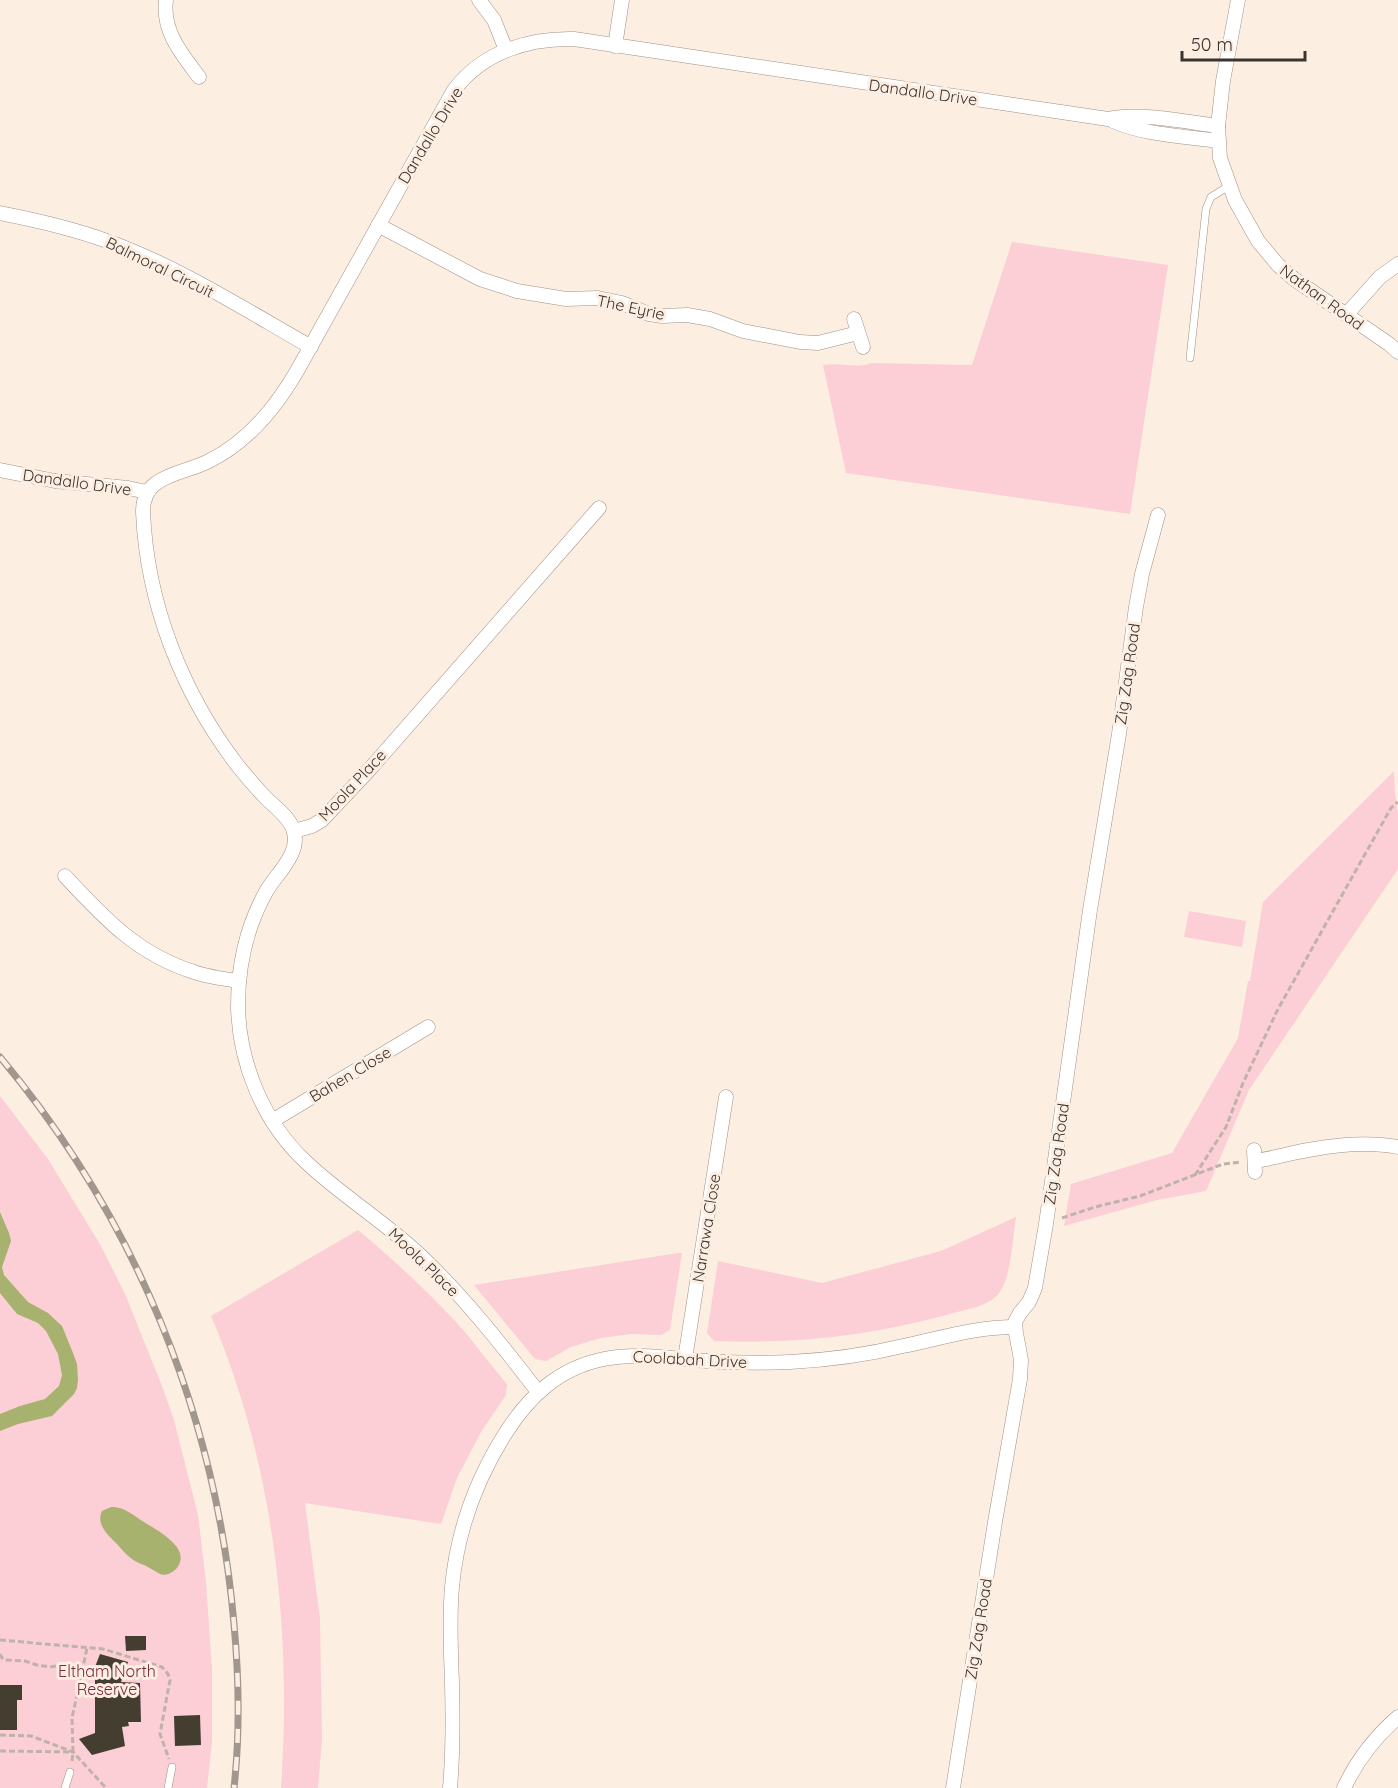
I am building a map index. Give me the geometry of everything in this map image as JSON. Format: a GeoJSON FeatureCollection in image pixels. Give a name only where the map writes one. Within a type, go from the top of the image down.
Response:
{"type":"FeatureCollection","features":[{"type":"Feature","properties":{"kind":"street"},"geometry":{"type":"LineString","coordinates":[[166,0],[167,27],[177,47],[199,77]]}},
{"type":"Feature","properties":{"kind":"street"},"geometry":{"type":"LineString","coordinates":[[479,0],[494,20],[506,50]]}},
{"type":"Feature","properties":{"kind":"street"},"geometry":{"type":"LineString","coordinates":[[615,46],[622,0]]}},
{"type":"Feature","properties":{"kind":"street","name":"Nathan Road"},"geometry":{"type":"LineString","coordinates":[[1238,0],[1223,81],[1218,134],[1220,158],[1229,186],[1250,228],[1269,254],[1294,279],[1398,352]]}},
{"type":"Feature","properties":{"kind":"street","name":"Dandallo Drive"},"geometry":{"type":"LineString","coordinates":[[0,470],[55,481],[147,492],[160,481],[219,456],[252,431],[280,399],[311,347],[454,90],[473,70],[506,50],[533,42],[561,39],[615,46],[1108,118],[1147,118],[1218,134]]}},
{"type":"Feature","properties":{"kind":"street","name":"Balmoral Circuit"},"geometry":{"type":"LineString","coordinates":[[0,213],[58,225],[128,249],[185,277],[311,347]]}},
{"type":"Feature","properties":{"kind":"street","name":"The Eyrie"},"geometry":{"type":"LineString","coordinates":[[378,225],[480,279],[517,291],[566,300],[598,298],[616,301],[649,314],[687,315],[710,319],[743,331],[800,342],[818,343],[858,333]]}},
{"type":"Feature","properties":{"kind":"street"},"geometry":{"type":"LineString","coordinates":[[1346,315],[1380,277],[1398,264]]}},
{"type":"Feature","properties":{"kind":"street"},"geometry":{"type":"LineString","coordinates":[[854,319],[863,347]]}},
{"type":"Feature","properties":{"kind":"street"},"geometry":{"type":"LineString","coordinates":[[147,492],[142,512],[151,574],[161,616],[177,661],[207,719],[228,752],[258,789],[286,817],[294,831]]}},
{"type":"Feature","properties":{"kind":"street","name":"Moola Place"},"geometry":{"type":"LineString","coordinates":[[538,1392],[481,1320],[422,1257],[308,1164],[287,1142],[272,1121],[253,1081],[244,1053],[238,1010],[239,981],[251,924],[266,891],[292,854],[295,842],[294,831],[317,823],[369,770],[599,508]]}},
{"type":"Feature","properties":{"kind":"street","name":"Zig Zag Road"},"geometry":{"type":"LineString","coordinates":[[953,1788],[1020,1379],[1021,1360],[1015,1327],[1017,1317],[1029,1302],[1035,1288],[1046,1224],[1082,957],[1111,787],[1136,607],[1146,557],[1158,515]]}},
{"type":"Feature","properties":{"kind":"street"},"geometry":{"type":"LineString","coordinates":[[66,876],[112,925],[149,953],[194,972],[239,981]]}},
{"type":"Feature","properties":{"kind":"street","name":"Bahen Close"},"geometry":{"type":"LineString","coordinates":[[272,1121],[428,1027]]}},
{"type":"Feature","properties":{"kind":"street","name":"Narrawa Close"},"geometry":{"type":"LineString","coordinates":[[685,1359],[726,1097]]}},
{"type":"Feature","properties":{"kind":"street"},"geometry":{"type":"LineString","coordinates":[[1255,1161],[1343,1145],[1376,1144],[1398,1147]]}},
{"type":"Feature","properties":{"kind":"street","name":"Coolabah Drive"},"geometry":{"type":"LineString","coordinates":[[450,1788],[453,1717],[451,1615],[457,1555],[472,1500],[489,1462],[513,1422],[538,1392],[561,1374],[603,1359],[638,1356],[749,1363],[824,1360],[885,1350],[982,1328],[1015,1327]]}},
{"type":"Feature","properties":{"kind":"street"},"geometry":{"type":"LineString","coordinates":[[1344,1788],[1369,1747],[1398,1717]]}},
{"type":"Feature","properties":{"kind":"lane"},"geometry":{"type":"LineString","coordinates":[[1190,358],[1206,209],[1211,197],[1229,186]]}},
{"type":"Feature","properties":{"kind":"lane"},"geometry":{"type":"LineString","coordinates":[[168,1788],[172,1767]]}},
{"type":"Feature","properties":{"kind":"lane"},"geometry":{"type":"LineString","coordinates":[[65,1788],[70,1772]]}},
{"type":"Feature","properties":{"kind":"path"},"geometry":{"type":"LineString","coordinates":[[1195,1175],[1226,1127],[1278,1009],[1391,808],[1398,802]]}},
{"type":"Feature","properties":{"kind":"path"},"geometry":{"type":"LineString","coordinates":[[1046,1224],[1095,1207],[1140,1196],[1222,1164],[1255,1161]]}},
{"type":"Feature","properties":{"kind":"path"},"geometry":{"type":"LineString","coordinates":[[0,1640],[103,1649],[164,1669],[170,1680],[160,1734],[172,1767]]}},
{"type":"Feature","properties":{"kind":"path"},"geometry":{"type":"LineString","coordinates":[[74,1752],[72,1718],[87,1648]]}},
{"type":"Feature","properties":{"kind":"path"},"geometry":{"type":"LineString","coordinates":[[0,1654],[5,1660],[25,1661],[37,1665],[83,1666]]}},
{"type":"Feature","properties":{"kind":"path"},"geometry":{"type":"LineString","coordinates":[[0,1735],[31,1736],[74,1752],[106,1788]]}},
{"type":"Feature","properties":{"kind":"path"},"geometry":{"type":"LineString","coordinates":[[0,1751],[74,1752]]}},
{"type":"Feature","properties":{"kind":"green space"},"geometry":{"type":"Polygon","coordinates":[[[1012,242],[1168,265],[1130,514],[846,473],[823,365],[872,363],[972,365],[1012,242]]]}},
{"type":"Feature","properties":{"kind":"green space"},"geometry":{"type":"Polygon","coordinates":[[[1394,771],[1398,814],[1398,869],[1249,1090],[1206,1191],[1157,1200],[1064,1226],[1071,1184],[1172,1153],[1238,1038],[1263,902],[1394,771]]]}},
{"type":"Feature","properties":{"kind":"green space"},"geometry":{"type":"Polygon","coordinates":[[[1189,911],[1246,921],[1242,947],[1184,937],[1189,911]]]}},
{"type":"Feature","properties":{"kind":"green space","name":"Eltham North Reserve"},"geometry":{"type":"Polygon","coordinates":[[[0,1096],[48,1159],[101,1246],[125,1294],[174,1420],[198,1515],[206,1582],[212,1669],[212,1742],[207,1788],[0,1788],[0,1096]]]}},
{"type":"Feature","properties":{"kind":"green space"},"geometry":{"type":"Polygon","coordinates":[[[1016,1217],[1009,1267],[1003,1286],[994,1298],[970,1309],[891,1328],[804,1340],[714,1341],[707,1333],[718,1261],[822,1283],[941,1251],[1016,1217]]]}},
{"type":"Feature","properties":{"kind":"green space"},"geometry":{"type":"Polygon","coordinates":[[[358,1230],[409,1275],[457,1323],[507,1384],[506,1395],[481,1432],[457,1478],[441,1524],[305,1503],[320,1619],[322,1739],[318,1788],[281,1788],[284,1668],[274,1548],[264,1488],[250,1429],[233,1372],[211,1316],[358,1230]]]}},
{"type":"Feature","properties":{"kind":"green space"},"geometry":{"type":"Polygon","coordinates":[[[682,1253],[670,1330],[661,1335],[631,1334],[601,1338],[571,1347],[546,1361],[535,1359],[474,1285],[682,1253]]]}},
{"type":"Feature","properties":{"kind":"shaded area"},"geometry":{"type":"Polygon","coordinates":[[[0,1212],[11,1241],[2,1267],[4,1275],[28,1302],[48,1313],[62,1326],[77,1364],[78,1380],[74,1394],[52,1416],[0,1431],[0,1414],[45,1399],[59,1386],[62,1375],[58,1354],[46,1331],[38,1323],[17,1314],[0,1293],[0,1212]]]}},
{"type":"Feature","properties":{"kind":"shaded area"},"geometry":{"type":"Polygon","coordinates":[[[111,1507],[129,1512],[171,1541],[180,1554],[177,1568],[169,1574],[160,1574],[127,1555],[101,1524],[102,1511],[111,1507]]]}},
{"type":"Feature","properties":{"kind":"building"},"geometry":{"type":"Polygon","coordinates":[[[125,1636],[146,1636],[146,1650],[126,1651],[125,1636]]]}},
{"type":"Feature","properties":{"kind":"building"},"geometry":{"type":"Polygon","coordinates":[[[100,1654],[128,1662],[121,1682],[140,1683],[141,1722],[128,1722],[129,1726],[122,1727],[125,1746],[92,1755],[79,1739],[95,1733],[95,1673],[93,1672],[100,1654]]]}},
{"type":"Feature","properties":{"kind":"building"},"geometry":{"type":"Polygon","coordinates":[[[0,1685],[22,1685],[22,1700],[17,1700],[17,1730],[0,1730],[0,1685]]]}},
{"type":"Feature","properties":{"kind":"building"},"geometry":{"type":"Polygon","coordinates":[[[200,1715],[201,1745],[175,1746],[174,1716],[200,1715]]]}},
{"type":"Feature","properties":{"kind":"railway"},"geometry":{"type":"LineString","coordinates":[[0,1057],[48,1119],[91,1184],[129,1252],[161,1322],[188,1395],[209,1470],[224,1546],[234,1624],[238,1706],[234,1788]]}}]}
